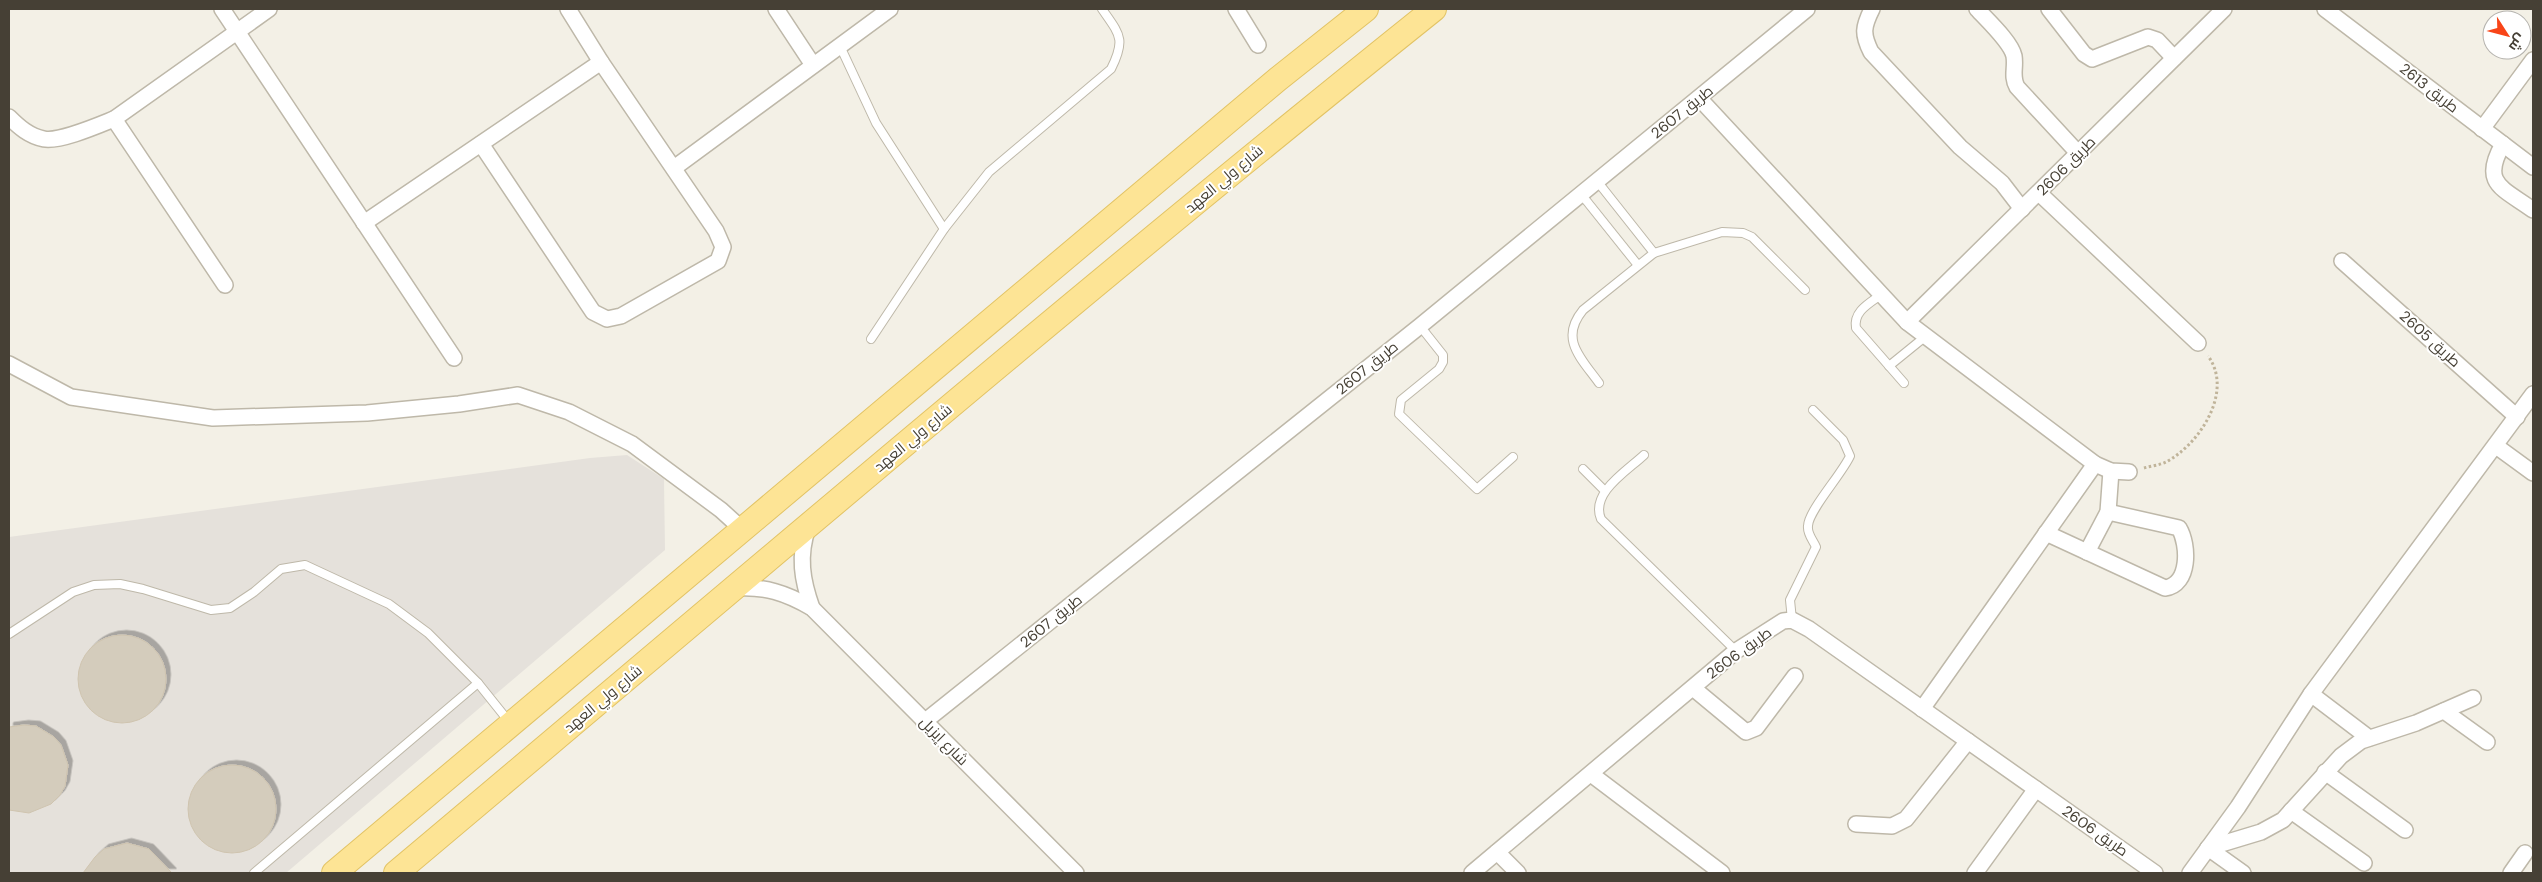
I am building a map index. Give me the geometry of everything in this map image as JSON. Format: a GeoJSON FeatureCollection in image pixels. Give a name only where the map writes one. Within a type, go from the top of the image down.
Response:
{"type":"FeatureCollection","features":[{"type":"Feature","properties":{"kind":"main road"},"geometry":{"type":"LineString","coordinates":[[334,873],[1278,79],[1366,9]]}},
{"type":"Feature","properties":{"kind":"main road","name":"شارع ولي العهد"},"geometry":{"type":"LineString","coordinates":[[396,873],[767,559],[809,526],[1286,127],[1434,9]]}},
{"type":"Feature","properties":{"kind":"main road"},"geometry":{"type":"LineString","coordinates":[[743,530],[767,559]]}},
{"type":"Feature","properties":{"kind":"street"},"geometry":{"type":"LineString","coordinates":[[222,9],[454,358]]}},
{"type":"Feature","properties":{"kind":"street"},"geometry":{"type":"LineString","coordinates":[[9,117],[25,132],[46,140],[80,132],[114,119],[269,9]]}},
{"type":"Feature","properties":{"kind":"street"},"geometry":{"type":"LineString","coordinates":[[481,144],[592,312],[607,319],[621,316],[718,261],[723,247],[716,231],[601,62],[568,9]]}},
{"type":"Feature","properties":{"kind":"street"},"geometry":{"type":"LineString","coordinates":[[776,9],[813,65]]}},
{"type":"Feature","properties":{"kind":"street"},"geometry":{"type":"LineString","coordinates":[[674,168],[890,9]]}},
{"type":"Feature","properties":{"kind":"street"},"geometry":{"type":"LineString","coordinates":[[1236,9],[1258,45]]}},
{"type":"Feature","properties":{"kind":"street","name":"طريق 2607"},"geometry":{"type":"LineString","coordinates":[[924,722],[1420,326],[1807,9]]}},
{"type":"Feature","properties":{"kind":"street"},"geometry":{"type":"LineString","coordinates":[[1872,9],[1865,22],[1864,38],[1871,52],[1960,147],[2002,183],[2022,209]]}},
{"type":"Feature","properties":{"kind":"street"},"geometry":{"type":"LineString","coordinates":[[1977,9],[2011,50],[2014,56],[2013,79],[2018,87],[2078,153]]}},
{"type":"Feature","properties":{"kind":"street"},"geometry":{"type":"LineString","coordinates":[[2049,9],[2084,54],[2092,59],[2148,38],[2157,40],[2174,58]]}},
{"type":"Feature","properties":{"kind":"street","name":"طريق 2606"},"geometry":{"type":"LineString","coordinates":[[1907,322],[2224,9]]}},
{"type":"Feature","properties":{"kind":"street","name":"طريق 2613"},"geometry":{"type":"LineString","coordinates":[[2325,9],[2533,167]]}},
{"type":"Feature","properties":{"kind":"street"},"geometry":{"type":"LineString","coordinates":[[2482,129],[2533,60]]}},
{"type":"Feature","properties":{"kind":"street"},"geometry":{"type":"LineString","coordinates":[[364,223],[601,62]]}},
{"type":"Feature","properties":{"kind":"street"},"geometry":{"type":"LineString","coordinates":[[1699,98],[1907,322],[2095,464],[2111,471],[2129,472]]}},
{"type":"Feature","properties":{"kind":"street"},"geometry":{"type":"LineString","coordinates":[[114,119],[225,285]]}},
{"type":"Feature","properties":{"kind":"street"},"geometry":{"type":"LineString","coordinates":[[2503,144],[2495,159],[2492,176],[2497,184],[2533,210]]}},
{"type":"Feature","properties":{"kind":"street"},"geometry":{"type":"LineString","coordinates":[[2038,193],[2198,343]]}},
{"type":"Feature","properties":{"kind":"street","name":"طريق 2605"},"geometry":{"type":"LineString","coordinates":[[2342,261],[2517,417]]}},
{"type":"Feature","properties":{"kind":"street"},"geometry":{"type":"LineString","coordinates":[[9,364],[71,397],[213,418],[367,412],[459,404],[518,395],[569,412],[632,444],[721,510],[743,530]]}},
{"type":"Feature","properties":{"kind":"street"},"geometry":{"type":"LineString","coordinates":[[2190,873],[2238,807],[2310,694],[2533,394]]}},
{"type":"Feature","properties":{"kind":"street"},"geometry":{"type":"LineString","coordinates":[[2496,446],[2533,473]]}},
{"type":"Feature","properties":{"kind":"street"},"geometry":{"type":"LineString","coordinates":[[1922,709],[2095,464]]}},
{"type":"Feature","properties":{"kind":"street"},"geometry":{"type":"LineString","coordinates":[[2087,552],[2108,512],[2111,471]]}},
{"type":"Feature","properties":{"kind":"street"},"geometry":{"type":"LineString","coordinates":[[2046,533],[2165,588],[2174,587],[2181,581],[2185,566],[2182,534],[2179,528],[2108,512]]}},
{"type":"Feature","properties":{"kind":"street","name":"شارع إيزيل"},"geometry":{"type":"LineString","coordinates":[[809,526],[801,563],[804,587],[812,608]]}},
{"type":"Feature","properties":{"kind":"street","name":"شارع إيزيل"},"geometry":{"type":"LineString","coordinates":[[735,588],[770,589],[793,597],[812,608],[1076,873]]}},
{"type":"Feature","properties":{"kind":"street","name":"طريق 2606"},"geometry":{"type":"LineString","coordinates":[[1472,873],[1736,651],[1782,621],[1792,620],[1809,629],[2155,873]]}},
{"type":"Feature","properties":{"kind":"street"},"geometry":{"type":"LineString","coordinates":[[1692,688],[1746,732],[1756,728],[1795,676]]}},
{"type":"Feature","properties":{"kind":"street"},"geometry":{"type":"LineString","coordinates":[[2310,694],[2369,738]]}},
{"type":"Feature","properties":{"kind":"street"},"geometry":{"type":"LineString","coordinates":[[2208,848],[2261,832],[2283,820],[2325,772],[2353,746],[2473,698]]}},
{"type":"Feature","properties":{"kind":"street"},"geometry":{"type":"LineString","coordinates":[[2444,711],[2487,742]]}},
{"type":"Feature","properties":{"kind":"street"},"geometry":{"type":"LineString","coordinates":[[1856,824],[1892,826],[1906,819],[1968,741]]}},
{"type":"Feature","properties":{"kind":"street"},"geometry":{"type":"LineString","coordinates":[[2325,772],[2405,830]]}},
{"type":"Feature","properties":{"kind":"street"},"geometry":{"type":"LineString","coordinates":[[1591,774],[1722,873]]}},
{"type":"Feature","properties":{"kind":"street"},"geometry":{"type":"LineString","coordinates":[[1975,873],[2036,789]]}},
{"type":"Feature","properties":{"kind":"street"},"geometry":{"type":"LineString","coordinates":[[2291,811],[2364,863]]}},
{"type":"Feature","properties":{"kind":"street"},"geometry":{"type":"LineString","coordinates":[[2208,848],[2243,873]]}},
{"type":"Feature","properties":{"kind":"street"},"geometry":{"type":"LineString","coordinates":[[1497,852],[1518,873]]}},
{"type":"Feature","properties":{"kind":"street"},"geometry":{"type":"LineString","coordinates":[[2511,873],[2525,854]]}},
{"type":"Feature","properties":{"kind":"lane"},"geometry":{"type":"LineString","coordinates":[[871,339],[944,229],[990,172],[1111,69],[1121,49],[1117,31],[1102,9]]}},
{"type":"Feature","properties":{"kind":"lane"},"geometry":{"type":"LineString","coordinates":[[840,46],[876,123],[944,229]]}},
{"type":"Feature","properties":{"kind":"lane"},"geometry":{"type":"LineString","coordinates":[[1596,181],[1654,253]]}},
{"type":"Feature","properties":{"kind":"lane"},"geometry":{"type":"LineString","coordinates":[[1580,194],[1637,264]]}},
{"type":"Feature","properties":{"kind":"lane"},"geometry":{"type":"LineString","coordinates":[[1600,383],[1577,352],[1573,342],[1572,330],[1576,319],[1583,310],[1637,264],[1654,253],[1722,232],[1743,233],[1761,244],[1805,290]]}},
{"type":"Feature","properties":{"kind":"lane"},"geometry":{"type":"LineString","coordinates":[[1882,294],[1858,314],[1855,321],[1856,328],[1904,383]]}},
{"type":"Feature","properties":{"kind":"lane"},"geometry":{"type":"LineString","coordinates":[[1420,326],[1443,355],[1443,362],[1439,369],[1401,400],[1399,414],[1477,489],[1513,457]]}},
{"type":"Feature","properties":{"kind":"lane"},"geometry":{"type":"LineString","coordinates":[[1889,366],[1926,336]]}},
{"type":"Feature","properties":{"kind":"lane"},"geometry":{"type":"LineString","coordinates":[[1792,620],[1790,600],[1816,547],[1808,532],[1809,517],[1844,470],[1850,456],[1843,440],[1813,410]]}},
{"type":"Feature","properties":{"kind":"lane"},"geometry":{"type":"LineString","coordinates":[[1644,454],[1605,492],[1599,501],[1597,510],[1601,519],[1736,651]]}},
{"type":"Feature","properties":{"kind":"lane"},"geometry":{"type":"LineString","coordinates":[[1583,469],[1605,492]]}},
{"type":"Feature","properties":{"kind":"lane"},"geometry":{"type":"LineString","coordinates":[[9,634],[73,592],[94,585],[120,584],[136,587],[211,610],[230,608],[254,592],[280,569],[306,565],[389,604],[428,633],[478,683],[512,724]]}},
{"type":"Feature","properties":{"kind":"lane"},"geometry":{"type":"LineString","coordinates":[[254,873],[478,683]]}},
{"type":"Feature","properties":{"kind":"path"},"geometry":{"type":"LineString","coordinates":[[2129,472],[2166,462],[2187,446],[2206,423],[2218,391],[2216,367],[2198,343]]}},
{"type":"Feature","properties":{"kind":"shaded area"},"geometry":{"type":"Polygon","coordinates":[[[627,455],[664,479],[665,550],[286,873],[9,873],[9,537],[590,458],[627,455]]]}},
{"type":"Feature","properties":{"kind":"building"},"geometry":{"type":"Polygon","coordinates":[[[122,635],[139,638],[153,648],[163,662],[166,679],[163,696],[153,710],[139,720],[122,723],[105,720],[91,710],[81,696],[78,679],[81,662],[91,648],[105,638],[122,635]]]}},
{"type":"Feature","properties":{"kind":"building"},"geometry":{"type":"Polygon","coordinates":[[[36,726],[54,737],[61,745],[68,765],[65,786],[60,795],[51,804],[29,813],[9,810],[9,727],[36,726]]]}},
{"type":"Feature","properties":{"kind":"building"},"geometry":{"type":"Polygon","coordinates":[[[232,765],[249,768],[263,778],[273,792],[276,809],[273,826],[263,840],[249,850],[232,853],[215,850],[201,840],[191,826],[188,809],[191,792],[201,778],[215,768],[232,765]]]}},
{"type":"Feature","properties":{"kind":"building"},"geometry":{"type":"Polygon","coordinates":[[[127,843],[149,849],[172,873],[83,873],[95,857],[104,849],[127,843]]]}}]}
